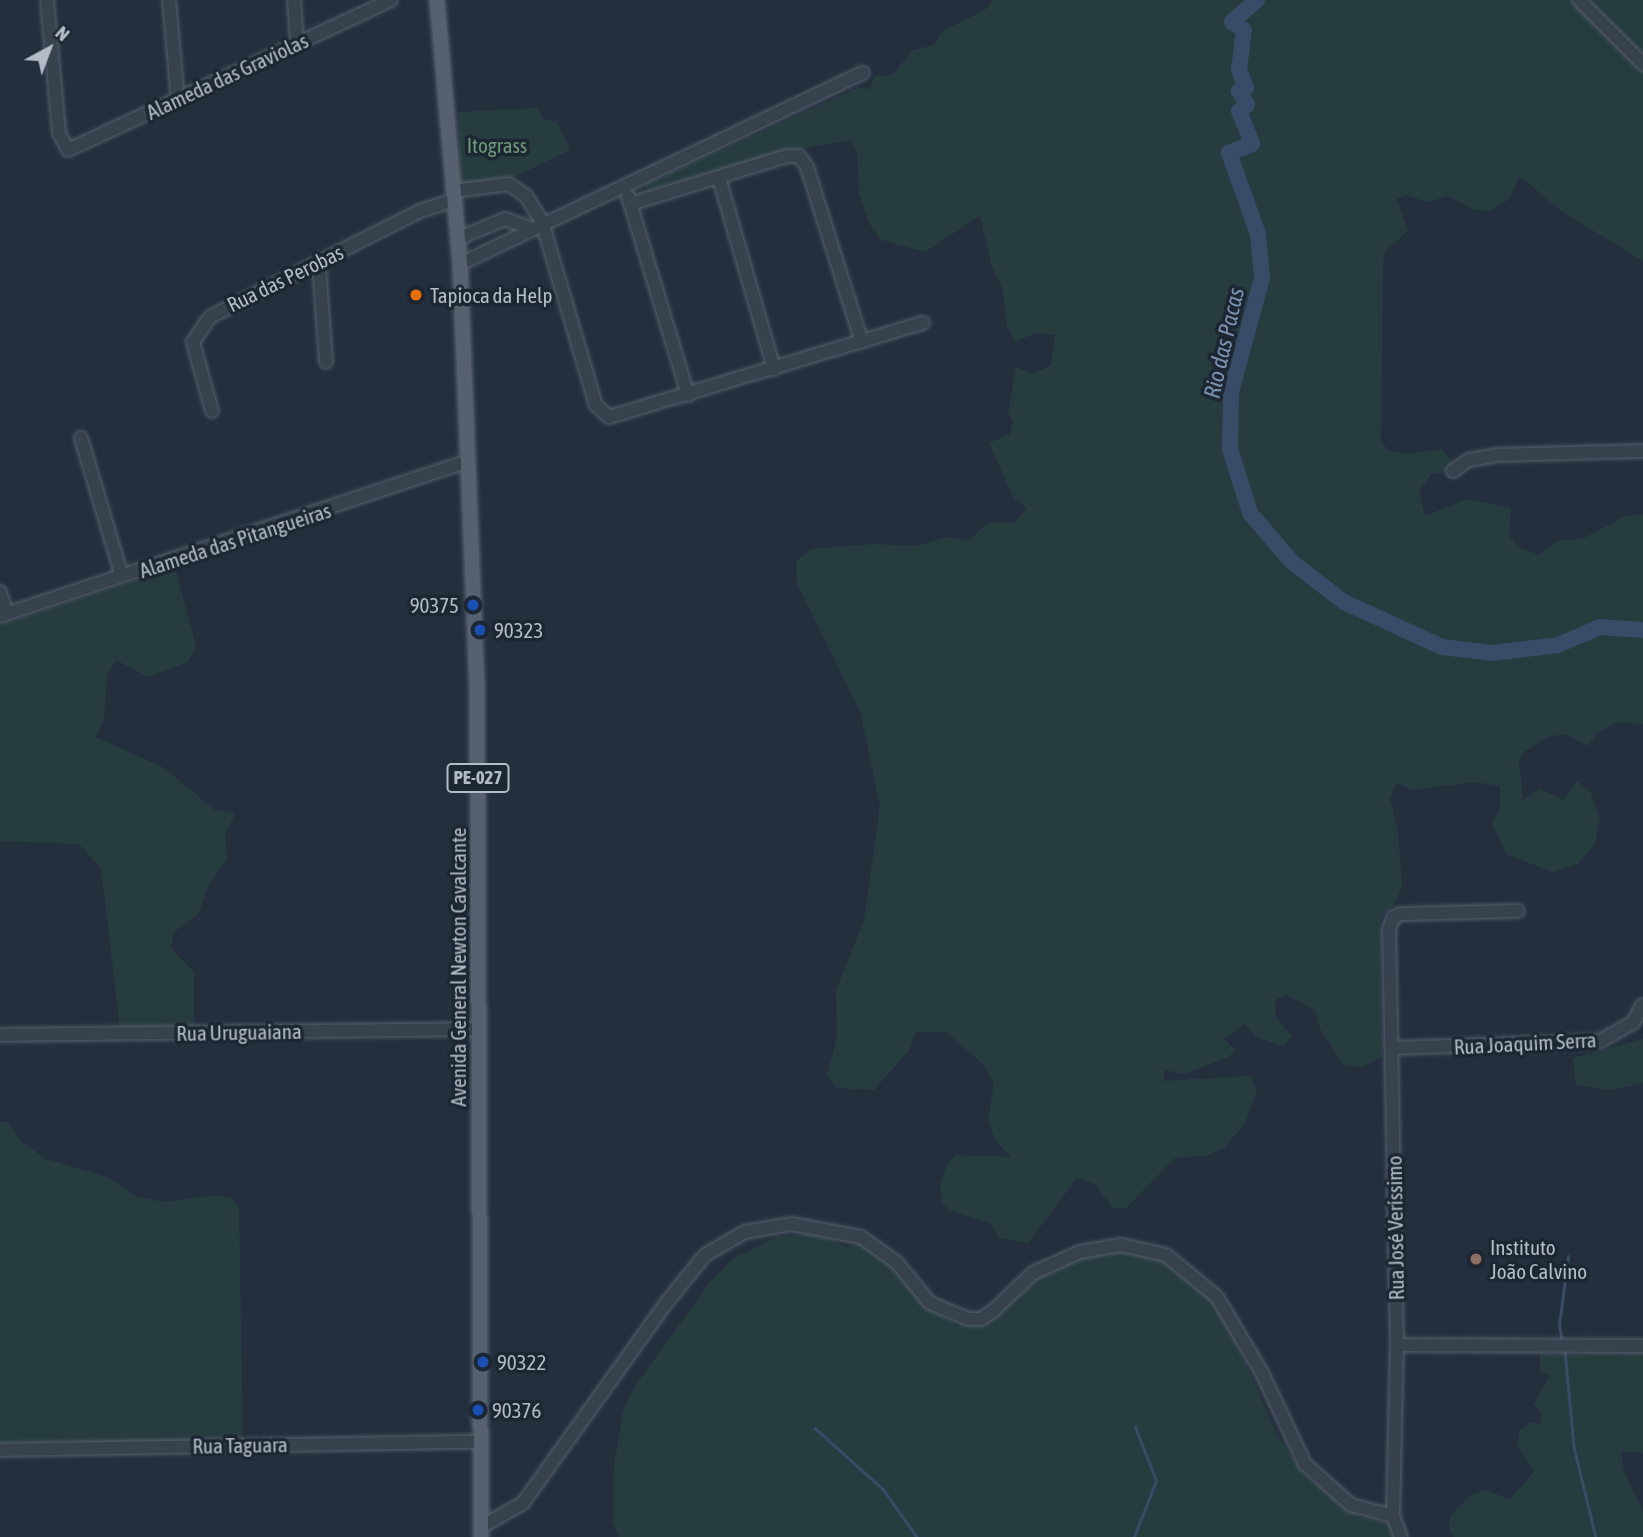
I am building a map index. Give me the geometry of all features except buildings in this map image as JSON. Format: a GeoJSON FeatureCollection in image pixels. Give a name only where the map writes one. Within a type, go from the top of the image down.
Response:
{"type":"FeatureCollection","features":[{"type":"Feature","properties":{"kind":"main road","name":"Avenida General Newton Cavalcante"},"geometry":{"type":"LineString","coordinates":[[438,0],[460,264],[477,682],[481,1532]]}},
{"type":"Feature","properties":{"kind":"street","name":"Alameda das Graviolas"},"geometry":{"type":"LineString","coordinates":[[47,0],[59,133],[64,149],[77,149],[391,0]]}},
{"type":"Feature","properties":{"kind":"street"},"geometry":{"type":"LineString","coordinates":[[169,0],[178,100]]}},
{"type":"Feature","properties":{"kind":"street"},"geometry":{"type":"LineString","coordinates":[[294,0],[297,43]]}},
{"type":"Feature","properties":{"kind":"street"},"geometry":{"type":"LineString","coordinates":[[1579,0],[1643,64]]}},
{"type":"Feature","properties":{"kind":"street"},"geometry":{"type":"LineString","coordinates":[[460,264],[536,225],[639,180],[863,74]]}},
{"type":"Feature","properties":{"kind":"street"},"geometry":{"type":"LineString","coordinates":[[630,204],[787,156],[802,160],[862,342]]}},
{"type":"Feature","properties":{"kind":"street"},"geometry":{"type":"LineString","coordinates":[[719,178],[774,369]]}},
{"type":"Feature","properties":{"kind":"street"},"geometry":{"type":"LineString","coordinates":[[639,180],[644,200]]}},
{"type":"Feature","properties":{"kind":"street","name":"Rua das Perobas"},"geometry":{"type":"LineString","coordinates":[[212,411],[194,349],[202,324],[223,307],[319,264],[453,195],[514,186],[536,225]]}},
{"type":"Feature","properties":{"kind":"street"},"geometry":{"type":"LineString","coordinates":[[626,186],[688,395]]}},
{"type":"Feature","properties":{"kind":"street"},"geometry":{"type":"LineString","coordinates":[[457,239],[505,219],[536,225]]}},
{"type":"Feature","properties":{"kind":"street"},"geometry":{"type":"LineString","coordinates":[[536,225],[601,413],[615,418],[923,323]]}},
{"type":"Feature","properties":{"kind":"street"},"geometry":{"type":"LineString","coordinates":[[319,264],[326,362]]}},
{"type":"Feature","properties":{"kind":"street"},"geometry":{"type":"LineString","coordinates":[[81,438],[122,576]]}},
{"type":"Feature","properties":{"kind":"street"},"geometry":{"type":"LineString","coordinates":[[1453,471],[1469,460],[1497,455],[1643,451]]}},
{"type":"Feature","properties":{"kind":"street","name":"Alameda das Pitangueiras"},"geometry":{"type":"LineString","coordinates":[[3,615],[469,461]]}},
{"type":"Feature","properties":{"kind":"street"},"geometry":{"type":"LineString","coordinates":[[0,592],[3,615]]}},
{"type":"Feature","properties":{"kind":"street","name":"Rua José Veríssimo"},"geometry":{"type":"LineString","coordinates":[[1401,1537],[1393,1516],[1397,1345],[1388,936],[1393,918],[1518,911]]}},
{"type":"Feature","properties":{"kind":"street","name":"Rua Joaquim Serra"},"geometry":{"type":"LineString","coordinates":[[1392,1048],[1600,1041],[1633,1023],[1642,1005]]}},
{"type":"Feature","properties":{"kind":"street","name":"Rua Uruguaiana"},"geometry":{"type":"LineString","coordinates":[[0,1035],[478,1029]]}},
{"type":"Feature","properties":{"kind":"street"},"geometry":{"type":"LineString","coordinates":[[481,1532],[523,1503],[667,1302],[705,1255],[745,1232],[792,1224],[833,1228],[861,1237],[897,1263],[930,1303],[968,1320],[981,1319],[993,1311],[1033,1273],[1080,1252],[1121,1245],[1166,1255],[1217,1297],[1261,1371],[1305,1464],[1351,1505],[1393,1516]]}},
{"type":"Feature","properties":{"kind":"street"},"geometry":{"type":"LineString","coordinates":[[1397,1345],[1643,1346]]}},
{"type":"Feature","properties":{"kind":"street","name":"Rua Taguara"},"geometry":{"type":"LineString","coordinates":[[0,1450],[481,1442]]}},
{"type":"Feature","properties":{"kind":"green space"},"geometry":{"type":"Polygon","coordinates":[[[993,0],[1643,0],[1643,261],[1562,212],[1520,176],[1509,199],[1490,211],[1472,209],[1448,196],[1428,202],[1405,195],[1397,199],[1408,231],[1384,252],[1381,441],[1388,450],[1407,454],[1442,449],[1453,463],[1445,473],[1431,474],[1419,492],[1425,516],[1467,499],[1511,508],[1509,537],[1521,548],[1539,555],[1557,541],[1584,538],[1623,517],[1643,514],[1643,724],[1617,722],[1597,733],[1588,746],[1565,734],[1547,737],[1524,752],[1519,761],[1523,800],[1540,789],[1563,800],[1577,781],[1591,793],[1600,819],[1595,843],[1578,864],[1553,872],[1506,854],[1492,823],[1500,808],[1500,786],[1474,782],[1412,790],[1396,783],[1390,798],[1398,832],[1402,887],[1393,907],[1381,917],[1382,1057],[1362,1067],[1343,1064],[1320,1029],[1315,1010],[1286,995],[1275,1000],[1276,1017],[1292,1036],[1284,1046],[1256,1037],[1245,1024],[1224,1039],[1236,1050],[1228,1057],[1184,1074],[1165,1070],[1163,1081],[1251,1076],[1257,1090],[1245,1124],[1224,1148],[1205,1156],[1175,1158],[1125,1209],[1112,1207],[1095,1184],[1077,1178],[1028,1243],[999,1238],[990,1223],[951,1211],[942,1203],[940,1184],[947,1164],[956,1155],[1011,1157],[995,1140],[988,1121],[994,1083],[983,1064],[946,1032],[915,1032],[910,1049],[874,1090],[836,1088],[827,1075],[837,1038],[836,990],[864,920],[880,806],[860,711],[797,584],[796,562],[811,549],[874,544],[917,546],[946,537],[969,540],[987,523],[1015,522],[1027,509],[1013,497],[989,443],[1010,434],[1013,421],[1008,413],[1016,367],[1034,374],[1051,365],[1055,335],[1037,333],[1015,341],[1007,327],[1003,290],[992,267],[980,216],[925,252],[879,239],[868,221],[859,192],[857,150],[850,141],[813,146],[650,194],[645,185],[857,88],[869,89],[875,76],[892,75],[913,50],[934,45],[942,31],[985,10],[993,0]]]}},
{"type":"Feature","properties":{"kind":"green space","name":"Itograss"},"geometry":{"type":"Polygon","coordinates":[[[537,108],[544,119],[557,122],[570,150],[510,179],[460,185],[458,112],[537,108]]]}},
{"type":"Feature","properties":{"kind":"green space"},"geometry":{"type":"Polygon","coordinates":[[[175,568],[196,646],[188,662],[148,677],[116,660],[107,675],[104,718],[96,737],[164,768],[215,810],[235,814],[225,835],[227,859],[209,885],[198,914],[174,932],[171,948],[194,972],[194,1026],[120,1027],[101,869],[79,844],[0,841],[0,625],[175,568]]]}},
{"type":"Feature","properties":{"kind":"green space"},"geometry":{"type":"Polygon","coordinates":[[[1643,1039],[1643,1083],[1612,1090],[1576,1085],[1573,1058],[1643,1039]]]}},
{"type":"Feature","properties":{"kind":"green space"},"geometry":{"type":"Polygon","coordinates":[[[0,1122],[8,1122],[21,1141],[46,1159],[107,1177],[138,1197],[164,1202],[217,1195],[231,1198],[239,1206],[243,1441],[0,1442],[0,1122]]]}},
{"type":"Feature","properties":{"kind":"green space"},"geometry":{"type":"Polygon","coordinates":[[[818,1233],[846,1247],[860,1243],[887,1259],[927,1307],[958,1326],[985,1323],[1031,1278],[1083,1255],[1140,1252],[1164,1260],[1206,1291],[1224,1314],[1277,1435],[1305,1476],[1361,1517],[1390,1524],[1395,1537],[619,1537],[613,1523],[614,1466],[623,1412],[633,1389],[709,1283],[733,1259],[775,1237],[818,1233]]]}},
{"type":"Feature","properties":{"kind":"green space"},"geometry":{"type":"Polygon","coordinates":[[[1540,1354],[1643,1354],[1643,1453],[1621,1451],[1624,1472],[1643,1512],[1643,1537],[1454,1537],[1449,1529],[1450,1516],[1469,1496],[1484,1490],[1510,1499],[1534,1472],[1517,1445],[1520,1430],[1531,1422],[1541,1424],[1541,1412],[1534,1404],[1550,1375],[1540,1372],[1540,1354]]]}},
{"type":"Feature","properties":{"kind":"waterway","name":"Rio das Pacas"},"geometry":{"type":"LineString","coordinates":[[1257,0],[1232,22],[1244,30],[1239,70],[1246,88],[1239,91],[1247,105],[1239,111],[1252,144],[1229,153],[1258,234],[1262,278],[1231,392],[1230,449],[1250,513],[1292,562],[1344,602],[1442,647],[1492,653],[1558,645],[1600,627],[1643,630]]}},
{"type":"Feature","properties":{"kind":"waterway"},"geometry":{"type":"LineString","coordinates":[[1562,1341],[1559,1325],[1568,1257]]}},
{"type":"Feature","properties":{"kind":"waterway"},"geometry":{"type":"LineString","coordinates":[[1565,1350],[1574,1447],[1596,1537]]}},
{"type":"Feature","properties":{"kind":"waterway"},"geometry":{"type":"LineString","coordinates":[[1134,1537],[1156,1481],[1135,1427]]}},
{"type":"Feature","properties":{"kind":"waterway"},"geometry":{"type":"LineString","coordinates":[[815,1428],[883,1489],[917,1537]]}},
{"type":"Feature","properties":{"kind":"place","name":"Tapioca da Help"},"geometry":{"type":"Point","coordinates":[416,295]}},
{"type":"Feature","properties":{"kind":"place","name":"90375"},"geometry":{"type":"Point","coordinates":[473,605]}},
{"type":"Feature","properties":{"kind":"place","name":"90323"},"geometry":{"type":"Point","coordinates":[480,630]}},
{"type":"Feature","properties":{"kind":"place","name":"Instituto João Calvino"},"geometry":{"type":"Point","coordinates":[1476,1259]}},
{"type":"Feature","properties":{"kind":"place","name":"90322"},"geometry":{"type":"Point","coordinates":[483,1362]}},
{"type":"Feature","properties":{"kind":"place","name":"90376"},"geometry":{"type":"Point","coordinates":[478,1410]}}]}
